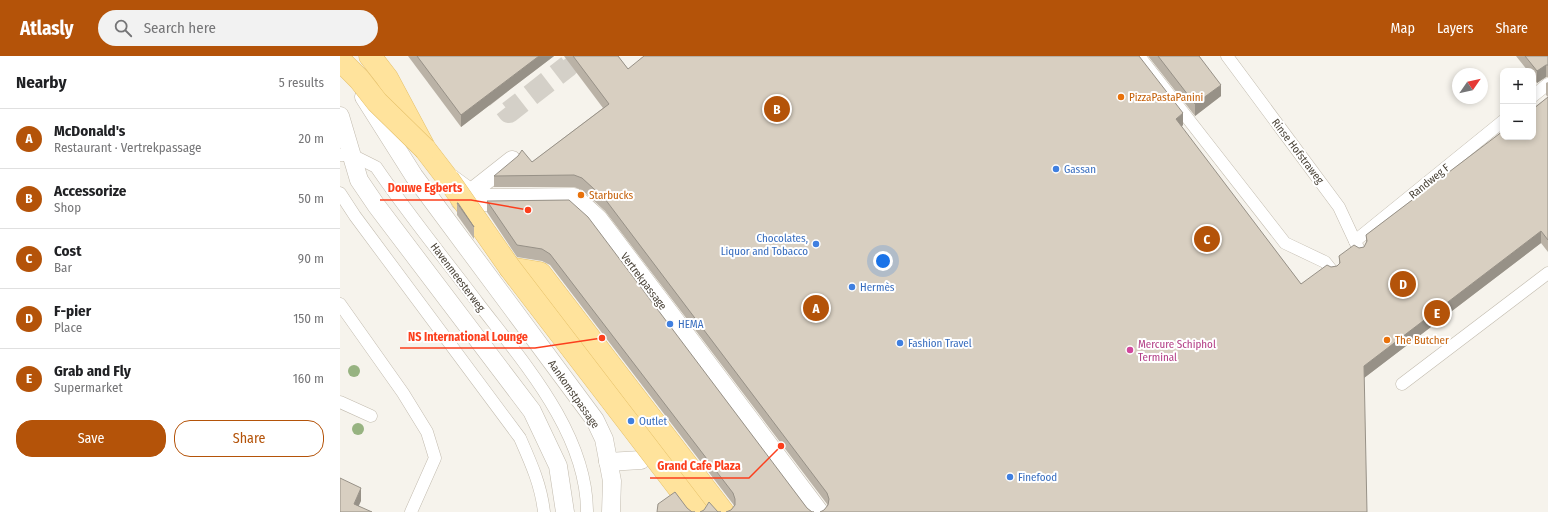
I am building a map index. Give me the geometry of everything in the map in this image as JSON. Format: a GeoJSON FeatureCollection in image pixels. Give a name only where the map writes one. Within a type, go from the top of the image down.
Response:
{"type":"FeatureCollection","features":[{"type":"Feature","properties":{"kind":"main road"},"geometry":{"type":"LineString","coordinates":[[370,56],[387,78],[425,149]]}},
{"type":"Feature","properties":{"kind":"main road"},"geometry":{"type":"LineString","coordinates":[[340,60],[359,79],[378,102],[425,149],[448,179],[466,197],[510,268],[696,512]]}},
{"type":"Feature","properties":{"kind":"main road"},"geometry":{"type":"LineString","coordinates":[[510,268],[540,273],[723,512]]}},
{"type":"Feature","properties":{"kind":"street","name":"Aankomstpassage"},"geometry":{"type":"LineString","coordinates":[[340,60],[414,176],[595,420],[604,439],[612,481],[611,512]]}},
{"type":"Feature","properties":{"kind":"street"},"geometry":{"type":"LineString","coordinates":[[340,116],[346,155],[359,180],[376,205],[532,410],[558,466],[565,512]]}},
{"type":"Feature","properties":{"kind":"street"},"geometry":{"type":"LineString","coordinates":[[443,214],[512,160]]}},
{"type":"Feature","properties":{"kind":"street","name":"Vertrekpassage"},"geometry":{"type":"LineString","coordinates":[[466,197],[484,200],[574,199],[597,220],[817,512]]}},
{"type":"Feature","properties":{"kind":"street"},"geometry":{"type":"LineString","coordinates":[[608,462],[641,460]]}},
{"type":"Feature","properties":{"kind":"lane"},"geometry":{"type":"LineString","coordinates":[[1139,56],[1285,243],[1325,262],[1333,272]]}},
{"type":"Feature","properties":{"kind":"lane","name":"Rinse Hofstraweg"},"geometry":{"type":"LineString","coordinates":[[1227,56],[1339,207],[1360,252]]}},
{"type":"Feature","properties":{"kind":"lane"},"geometry":{"type":"LineString","coordinates":[[1536,94],[1548,84]]}},
{"type":"Feature","properties":{"kind":"lane","name":"Randweg F"},"geometry":{"type":"LineString","coordinates":[[1355,240],[1500,122]]}},
{"type":"Feature","properties":{"kind":"lane","name":"Havenmeesterweg"},"geometry":{"type":"LineString","coordinates":[[346,155],[376,167],[541,386],[568,434],[582,475],[587,496],[587,512]]}},
{"type":"Feature","properties":{"kind":"lane"},"geometry":{"type":"LineString","coordinates":[[340,193],[520,438],[538,480],[544,512]]}},
{"type":"Feature","properties":{"kind":"lane"},"geometry":{"type":"LineString","coordinates":[[1402,384],[1548,273]]}},
{"type":"Feature","properties":{"kind":"lane"},"geometry":{"type":"LineString","coordinates":[[340,304],[403,393],[427,432],[435,458],[411,512]]}},
{"type":"Feature","properties":{"kind":"lane"},"geometry":{"type":"LineString","coordinates":[[340,402],[371,416]]}},
{"type":"Feature","properties":{"kind":"building"},"geometry":{"type":"Polygon","coordinates":[[[417,56],[539,56],[461,115],[417,56]]]}},
{"type":"Feature","properties":{"kind":"building"},"geometry":{"type":"Polygon","coordinates":[[[573,56],[618,56],[628,69],[644,56],[1139,56],[1183,113],[1176,119],[1301,284],[1327,265],[1331,267],[1337,266],[1340,263],[1339,256],[1354,245],[1359,248],[1364,247],[1367,241],[1366,235],[1500,133],[1500,140],[1536,140],[1536,107],[1548,97],[1548,240],[1541,231],[1364,366],[1367,512],[820,512],[828,505],[829,499],[827,493],[605,199],[582,178],[574,175],[494,176],[518,156],[522,150],[532,162],[609,104],[573,56]]]}},
{"type":"Feature","properties":{"kind":"building"},"geometry":{"type":"Polygon","coordinates":[[[1158,56],[1199,56],[1221,85],[1195,104],[1158,56]]]}},
{"type":"Feature","properties":{"kind":"building"},"geometry":{"type":"Polygon","coordinates":[[[1525,56],[1548,56],[1548,65],[1537,71],[1525,56]]]}},
{"type":"Feature","properties":{"kind":"building"},"geometry":{"type":"Polygon","coordinates":[[[569,200],[588,217],[807,508],[812,512],[726,512],[731,510],[735,505],[733,493],[550,254],[542,249],[517,245],[487,201],[569,200]]]}},
{"type":"Feature","properties":{"kind":"building"},"geometry":{"type":"Polygon","coordinates":[[[457,203],[458,203],[474,227],[457,203]]]}},
{"type":"Feature","properties":{"kind":"building"},"geometry":{"type":"Polygon","coordinates":[[[340,478],[361,488],[354,504],[372,512],[340,512],[340,478]]]}},
{"type":"Feature","properties":{"kind":"building"},"geometry":{"type":"Polygon","coordinates":[[[675,492],[687,508],[692,512],[657,512],[658,504],[675,492]]]}},
{"type":"Feature","properties":{"kind":"building"},"geometry":{"type":"Polygon","coordinates":[[[709,502],[718,512],[700,512],[704,510],[709,502]]]}},
{"type":"Feature","properties":{"kind":"tunnel"},"geometry":{"type":"LineString","coordinates":[[464,56],[509,112],[568,66],[560,56]]}},
{"type":"Feature","properties":{"kind":"place","name":"PizzaPastaPanini"},"geometry":{"type":"Point","coordinates":[1121,97]}},
{"type":"Feature","properties":{"kind":"place","name":"Accessorize"},"geometry":{"type":"Point","coordinates":[777,109]}},
{"type":"Feature","properties":{"kind":"place","name":"Gassan"},"geometry":{"type":"Point","coordinates":[1056,169]}},
{"type":"Feature","properties":{"kind":"place","name":"Starbucks"},"geometry":{"type":"Point","coordinates":[581,195]}},
{"type":"Feature","properties":{"kind":"place","name":"Douwe Egberts"},"geometry":{"type":"Point","coordinates":[528,210]}},
{"type":"Feature","properties":{"kind":"place","name":"Cost"},"geometry":{"type":"Point","coordinates":[1207,239]}},
{"type":"Feature","properties":{"kind":"place","name":"Chocolates, Liquor and Tobacco"},"geometry":{"type":"Point","coordinates":[816,244]}},
{"type":"Feature","properties":{"kind":"place","name":"F-pier"},"geometry":{"type":"Point","coordinates":[1403,284]}},
{"type":"Feature","properties":{"kind":"place","name":"Hermès"},"geometry":{"type":"Point","coordinates":[852,287]}},
{"type":"Feature","properties":{"kind":"place","name":"McDonald's"},"geometry":{"type":"Point","coordinates":[816,308]}},
{"type":"Feature","properties":{"kind":"place","name":"Grab and Fly"},"geometry":{"type":"Point","coordinates":[1437,313]}},
{"type":"Feature","properties":{"kind":"place","name":"HEMA"},"geometry":{"type":"Point","coordinates":[670,324]}},
{"type":"Feature","properties":{"kind":"place","name":"NS International Lounge"},"geometry":{"type":"Point","coordinates":[602,338]}},
{"type":"Feature","properties":{"kind":"place","name":"The Butcher"},"geometry":{"type":"Point","coordinates":[1387,340]}},
{"type":"Feature","properties":{"kind":"place","name":"Fashion Travel"},"geometry":{"type":"Point","coordinates":[900,343]}},
{"type":"Feature","properties":{"kind":"place","name":"Mercure Schiphol Terminal"},"geometry":{"type":"Point","coordinates":[1130,350]}},
{"type":"Feature","properties":{"kind":"place","name":"Outlet"},"geometry":{"type":"Point","coordinates":[631,421]}},
{"type":"Feature","properties":{"kind":"place","name":"Grand Cafe Plaza"},"geometry":{"type":"Point","coordinates":[781,446]}},
{"type":"Feature","properties":{"kind":"place","name":"Finefood"},"geometry":{"type":"Point","coordinates":[1010,477]}}]}
